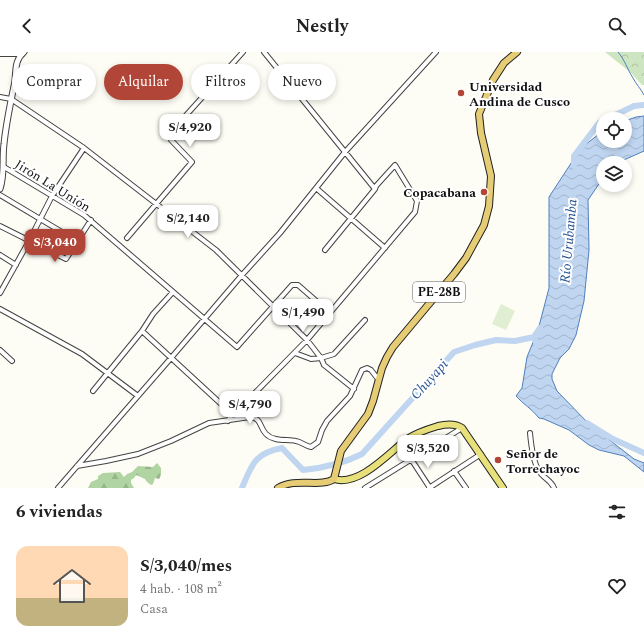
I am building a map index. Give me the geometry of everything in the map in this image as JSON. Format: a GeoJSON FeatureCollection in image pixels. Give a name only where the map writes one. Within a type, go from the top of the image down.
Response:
{"type":"FeatureCollection","features":[{"type":"Feature","properties":{"kind":"highway","name":"PE-28B"},"geometry":{"type":"LineString","coordinates":[[334,479],[339,456],[345,444],[368,414],[373,401],[378,379],[385,361],[393,347],[466,258],[484,225],[489,206],[491,176],[481,133],[479,114],[493,80],[504,64],[517,52]]}},
{"type":"Feature","properties":{"kind":"highway"},"geometry":{"type":"LineString","coordinates":[[278,488],[290,483],[319,484],[330,482],[334,479]]}},
{"type":"Feature","properties":{"kind":"main road"},"geometry":{"type":"LineString","coordinates":[[334,479],[346,481],[359,477],[390,455],[408,439],[442,425],[454,424],[462,428],[503,488]]}},
{"type":"Feature","properties":{"kind":"street"},"geometry":{"type":"LineString","coordinates":[[127,238],[192,162],[171,140],[171,132],[243,52]]}},
{"type":"Feature","properties":{"kind":"street"},"geometry":{"type":"LineString","coordinates":[[264,52],[375,189]]}},
{"type":"Feature","properties":{"kind":"street"},"geometry":{"type":"LineString","coordinates":[[58,488],[280,233],[345,152],[436,52]]}},
{"type":"Feature","properties":{"kind":"street"},"geometry":{"type":"LineString","coordinates":[[0,54],[23,53]]}},
{"type":"Feature","properties":{"kind":"street"},"geometry":{"type":"LineString","coordinates":[[0,189],[4,167],[2,142],[15,85],[18,59],[23,53]]}},
{"type":"Feature","properties":{"kind":"street"},"geometry":{"type":"LineString","coordinates":[[0,97],[11,99],[84,148],[216,250],[307,340],[321,358],[324,365],[354,388]]}},
{"type":"Feature","properties":{"kind":"street"},"geometry":{"type":"LineString","coordinates":[[0,293],[52,196],[84,148]]}},
{"type":"Feature","properties":{"kind":"street"},"geometry":{"type":"LineString","coordinates":[[228,421],[232,414],[249,399],[307,340],[415,212],[417,201],[395,165],[376,186],[326,250]]}},
{"type":"Feature","properties":{"kind":"street","name":"Jirón La Unión"},"geometry":{"type":"LineString","coordinates":[[4,167],[91,220],[237,347],[274,307]]}},
{"type":"Feature","properties":{"kind":"street"},"geometry":{"type":"LineString","coordinates":[[316,188],[386,248]]}},
{"type":"Feature","properties":{"kind":"street"},"geometry":{"type":"LineString","coordinates":[[0,195],[77,241]]}},
{"type":"Feature","properties":{"kind":"street"},"geometry":{"type":"LineString","coordinates":[[0,226],[66,259],[91,220]]}},
{"type":"Feature","properties":{"kind":"street"},"geometry":{"type":"LineString","coordinates":[[0,255],[16,265]]}},
{"type":"Feature","properties":{"kind":"street"},"geometry":{"type":"LineString","coordinates":[[274,307],[292,285],[298,285],[330,313]]}},
{"type":"Feature","properties":{"kind":"street"},"geometry":{"type":"LineString","coordinates":[[93,391],[142,331],[153,314],[173,292]]}},
{"type":"Feature","properties":{"kind":"street"},"geometry":{"type":"LineString","coordinates":[[0,309],[82,354],[138,396]]}},
{"type":"Feature","properties":{"kind":"street"},"geometry":{"type":"LineString","coordinates":[[295,353],[311,359],[334,354],[365,320]]}},
{"type":"Feature","properties":{"kind":"street"},"geometry":{"type":"LineString","coordinates":[[142,331],[232,414]]}},
{"type":"Feature","properties":{"kind":"street"},"geometry":{"type":"LineString","coordinates":[[0,350],[12,361]]}},
{"type":"Feature","properties":{"kind":"street"},"geometry":{"type":"LineString","coordinates":[[77,466],[138,454],[171,441],[209,423],[254,417],[259,421],[264,431],[271,437],[296,441],[311,447],[318,442],[327,421],[350,396],[360,373],[364,368],[371,370],[378,379]]}},
{"type":"Feature","properties":{"kind":"street"},"geometry":{"type":"LineString","coordinates":[[365,488],[462,428]]}},
{"type":"Feature","properties":{"kind":"street"},"geometry":{"type":"LineString","coordinates":[[530,433],[538,471],[552,484],[554,488]]}},
{"type":"Feature","properties":{"kind":"street"},"geometry":{"type":"LineString","coordinates":[[411,459],[430,488],[481,454]]}},
{"type":"Feature","properties":{"kind":"street"},"geometry":{"type":"LineString","coordinates":[[454,471],[466,488]]}},
{"type":"Feature","properties":{"kind":"green space"},"geometry":{"type":"Polygon","coordinates":[[[605,52],[644,52],[644,85],[642,85],[630,72],[605,52]]]}},
{"type":"Feature","properties":{"kind":"green space"},"geometry":{"type":"Polygon","coordinates":[[[501,304],[515,311],[506,330],[492,324],[501,304]]]}},
{"type":"Feature","properties":{"kind":"green space"},"geometry":{"type":"Polygon","coordinates":[[[157,463],[161,468],[161,475],[159,479],[155,478],[153,484],[151,485],[145,479],[136,475],[131,480],[134,488],[88,488],[91,482],[98,479],[98,476],[103,473],[120,472],[124,477],[138,466],[153,467],[157,463]]]}},
{"type":"Feature","properties":{"kind":"water"},"geometry":{"type":"Polygon","coordinates":[[[644,116],[644,151],[632,156],[596,156],[596,188],[588,200],[589,250],[584,301],[576,335],[569,349],[560,358],[552,374],[552,379],[557,391],[589,424],[634,459],[644,463],[644,472],[624,456],[599,450],[589,445],[569,430],[539,418],[516,396],[522,388],[527,357],[538,330],[549,288],[549,197],[581,148],[596,136],[596,148],[632,148],[632,118],[644,116]]]}},
{"type":"Feature","properties":{"kind":"waterway"},"geometry":{"type":"LineString","coordinates":[[618,52],[644,95]]}},
{"type":"Feature","properties":{"kind":"waterway","name":"Río Urubamba"},"geometry":{"type":"LineString","coordinates":[[622,112],[634,106],[644,105]]}},
{"type":"Feature","properties":{"kind":"waterway","name":"Río Urubamba"},"geometry":{"type":"LineString","coordinates":[[574,166],[574,156],[596,127]]}},
{"type":"Feature","properties":{"kind":"waterway","name":"Río Urubamba"},"geometry":{"type":"LineString","coordinates":[[537,346],[534,337],[540,328]]}},
{"type":"Feature","properties":{"kind":"waterway","name":"Chuyapi"},"geometry":{"type":"LineString","coordinates":[[242,488],[252,466],[256,461],[266,453],[273,450],[282,448],[303,470],[334,465],[362,454],[454,352],[496,340],[515,341],[534,337]]}},
{"type":"Feature","properties":{"kind":"waterway","name":"Río Urubamba"},"geometry":{"type":"LineString","coordinates":[[587,423],[613,439],[644,453]]}},
{"type":"Feature","properties":{"kind":"place","name":"Universidad Andina de Cusco"},"geometry":{"type":"Point","coordinates":[461,93]}},
{"type":"Feature","properties":{"kind":"place","name":"Copacabana"},"geometry":{"type":"Point","coordinates":[484,192]}},
{"type":"Feature","properties":{"kind":"place","name":"Señor de Torrechayoc"},"geometry":{"type":"Point","coordinates":[498,460]}}]}
